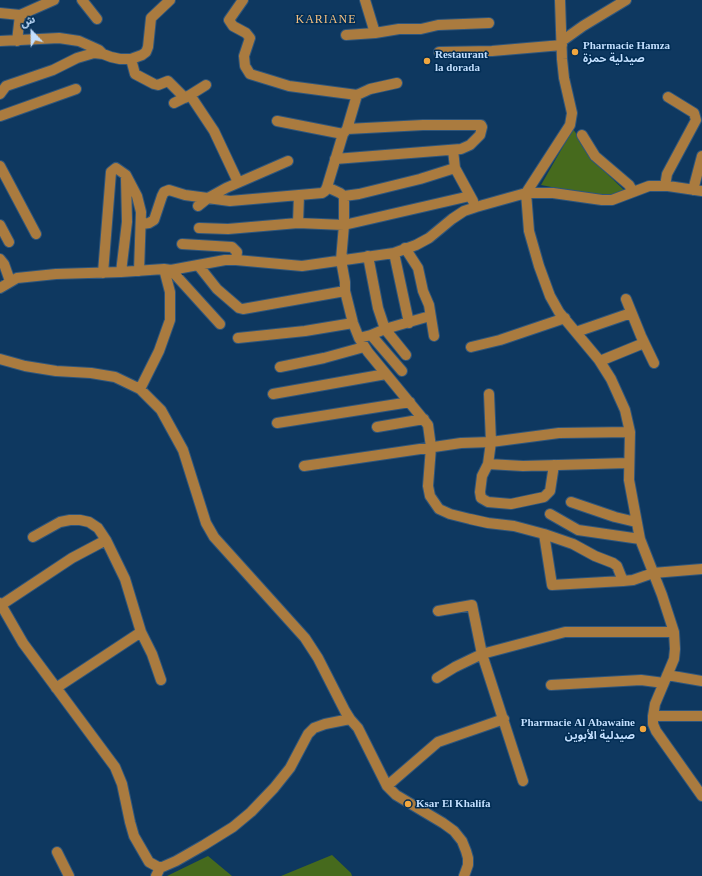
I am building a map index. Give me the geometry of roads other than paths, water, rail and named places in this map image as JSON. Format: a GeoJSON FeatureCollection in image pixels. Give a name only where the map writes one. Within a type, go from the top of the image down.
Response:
{"type":"FeatureCollection","features":[{"type":"Feature","properties":{"kind":"street"},"geometry":{"type":"LineString","coordinates":[[0,12],[20,15],[54,0]]}},
{"type":"Feature","properties":{"kind":"street"},"geometry":{"type":"LineString","coordinates":[[82,0],[97,19]]}},
{"type":"Feature","properties":{"kind":"street"},"geometry":{"type":"LineString","coordinates":[[0,94],[6,86],[53,70],[77,58],[94,53],[120,59],[142,55],[146,52],[148,47],[151,18],[170,0]]}},
{"type":"Feature","properties":{"kind":"street"},"geometry":{"type":"LineString","coordinates":[[243,0],[229,20],[233,26],[246,33],[250,38],[244,56],[245,66],[250,74],[290,86],[357,95],[370,89],[397,83]]}},
{"type":"Feature","properties":{"kind":"street"},"geometry":{"type":"LineString","coordinates":[[365,0],[375,33]]}},
{"type":"Feature","properties":{"kind":"street"},"geometry":{"type":"LineString","coordinates":[[560,0],[564,78],[572,113],[570,125],[526,193],[529,230],[539,266],[550,296],[565,318],[600,361],[611,379],[625,410],[630,432],[628,463],[629,480],[636,522],[640,539],[674,632],[674,659],[655,704],[653,716],[656,731],[702,796]]}},
{"type":"Feature","properties":{"kind":"street"},"geometry":{"type":"LineString","coordinates":[[439,52],[492,51],[562,43],[583,26],[626,0]]}},
{"type":"Feature","properties":{"kind":"street"},"geometry":{"type":"LineString","coordinates":[[17,41],[20,15]]}},
{"type":"Feature","properties":{"kind":"street"},"geometry":{"type":"LineString","coordinates":[[346,35],[375,33],[399,29],[421,29],[438,25],[489,23]]}},
{"type":"Feature","properties":{"kind":"street"},"geometry":{"type":"LineString","coordinates":[[0,41],[59,38],[79,41],[99,50],[103,54]]}},
{"type":"Feature","properties":{"kind":"street"},"geometry":{"type":"LineString","coordinates":[[131,58],[135,74],[158,85],[168,81],[188,96],[214,130],[238,182]]}},
{"type":"Feature","properties":{"kind":"street"},"geometry":{"type":"LineString","coordinates":[[174,103],[206,85]]}},
{"type":"Feature","properties":{"kind":"street"},"geometry":{"type":"LineString","coordinates":[[0,116],[76,89]]}},
{"type":"Feature","properties":{"kind":"street"},"geometry":{"type":"LineString","coordinates":[[142,224],[149,223],[154,220],[164,192],[169,190],[185,196],[230,201],[322,193],[327,187],[357,95]]}},
{"type":"Feature","properties":{"kind":"street"},"geometry":{"type":"LineString","coordinates":[[665,186],[668,174],[696,120],[694,114],[668,97]]}},
{"type":"Feature","properties":{"kind":"street"},"geometry":{"type":"LineString","coordinates":[[277,121],[345,131],[423,125],[481,125],[482,127],[480,135],[470,145],[461,149],[335,159]]}},
{"type":"Feature","properties":{"kind":"street"},"geometry":{"type":"LineString","coordinates":[[582,135],[595,156],[629,185],[633,192]]}},
{"type":"Feature","properties":{"kind":"street"},"geometry":{"type":"LineString","coordinates":[[453,150],[455,168],[476,207]]}},
{"type":"Feature","properties":{"kind":"street"},"geometry":{"type":"LineString","coordinates":[[0,288],[17,278],[56,274],[168,269],[236,260],[302,266],[394,253],[416,245],[452,219],[476,207],[526,193],[554,193],[612,200],[649,186],[665,186],[697,190],[702,156]]}},
{"type":"Feature","properties":{"kind":"street"},"geometry":{"type":"LineString","coordinates":[[198,206],[208,198],[238,182],[288,161]]}},
{"type":"Feature","properties":{"kind":"street"},"geometry":{"type":"LineString","coordinates":[[103,273],[111,172],[116,168],[126,175],[137,196],[141,212],[142,224],[139,271]]}},
{"type":"Feature","properties":{"kind":"street"},"geometry":{"type":"LineString","coordinates":[[327,187],[344,196],[359,194],[420,179],[455,168]]}},
{"type":"Feature","properties":{"kind":"street"},"geometry":{"type":"LineString","coordinates":[[1,171],[36,234]]}},
{"type":"Feature","properties":{"kind":"street"},"geometry":{"type":"LineString","coordinates":[[121,272],[127,222],[126,175]]}},
{"type":"Feature","properties":{"kind":"street"},"geometry":{"type":"LineString","coordinates":[[298,223],[299,195]]}},
{"type":"Feature","properties":{"kind":"street"},"geometry":{"type":"LineString","coordinates":[[344,196],[344,226],[341,260],[345,291],[353,323],[362,342],[386,374],[424,418],[430,430],[431,447],[428,486],[430,496],[439,509],[450,514],[470,519],[514,526],[573,544],[595,556],[613,562],[617,566],[623,581]]}},
{"type":"Feature","properties":{"kind":"street"},"geometry":{"type":"LineString","coordinates":[[199,228],[228,229],[298,223],[344,226],[470,196]]}},
{"type":"Feature","properties":{"kind":"street"},"geometry":{"type":"LineString","coordinates":[[0,226],[9,242]]}},
{"type":"Feature","properties":{"kind":"street"},"geometry":{"type":"LineString","coordinates":[[182,244],[232,247],[237,252],[236,260]]}},
{"type":"Feature","properties":{"kind":"street"},"geometry":{"type":"LineString","coordinates":[[405,248],[418,268],[423,291],[429,305],[434,336]]}},
{"type":"Feature","properties":{"kind":"street"},"geometry":{"type":"LineString","coordinates":[[394,253],[409,323]]}},
{"type":"Feature","properties":{"kind":"street"},"geometry":{"type":"LineString","coordinates":[[368,256],[378,308],[385,329],[406,355]]}},
{"type":"Feature","properties":{"kind":"street"},"geometry":{"type":"LineString","coordinates":[[0,259],[4,264],[10,281]]}},
{"type":"Feature","properties":{"kind":"street"},"geometry":{"type":"LineString","coordinates":[[198,265],[217,289],[239,308],[243,309],[345,291]]}},
{"type":"Feature","properties":{"kind":"street"},"geometry":{"type":"LineString","coordinates":[[168,269],[220,324]]}},
{"type":"Feature","properties":{"kind":"street"},"geometry":{"type":"LineString","coordinates":[[140,389],[159,351],[170,320],[168,269]]}},
{"type":"Feature","properties":{"kind":"street"},"geometry":{"type":"LineString","coordinates":[[626,299],[654,363]]}},
{"type":"Feature","properties":{"kind":"street"},"geometry":{"type":"LineString","coordinates":[[576,332],[631,313]]}},
{"type":"Feature","properties":{"kind":"street"},"geometry":{"type":"LineString","coordinates":[[280,367],[324,358],[362,342],[385,329],[430,316]]}},
{"type":"Feature","properties":{"kind":"street"},"geometry":{"type":"LineString","coordinates":[[471,347],[500,340],[565,318]]}},
{"type":"Feature","properties":{"kind":"street"},"geometry":{"type":"LineString","coordinates":[[238,338],[305,331],[353,323]]}},
{"type":"Feature","properties":{"kind":"street"},"geometry":{"type":"LineString","coordinates":[[371,336],[402,371]]}},
{"type":"Feature","properties":{"kind":"street"},"geometry":{"type":"LineString","coordinates":[[600,361],[644,343]]}},
{"type":"Feature","properties":{"kind":"street"},"geometry":{"type":"LineString","coordinates":[[0,359],[25,366],[56,371],[91,373],[115,378],[140,389],[161,410],[183,450],[206,523],[214,537],[305,638],[318,658],[350,720],[358,728],[387,786],[396,795],[454,831],[462,841],[466,851],[468,865],[464,876]]}},
{"type":"Feature","properties":{"kind":"street"},"geometry":{"type":"LineString","coordinates":[[273,394],[386,374]]}},
{"type":"Feature","properties":{"kind":"street"},"geometry":{"type":"LineString","coordinates":[[489,394],[491,442],[488,464],[482,476],[480,492],[481,498],[488,502],[512,504],[544,497],[550,492],[554,465]]}},
{"type":"Feature","properties":{"kind":"street"},"geometry":{"type":"LineString","coordinates":[[277,423],[410,402]]}},
{"type":"Feature","properties":{"kind":"street"},"geometry":{"type":"LineString","coordinates":[[377,427],[424,418]]}},
{"type":"Feature","properties":{"kind":"street"},"geometry":{"type":"LineString","coordinates":[[304,466],[461,443],[491,442],[559,434],[630,432]]}},
{"type":"Feature","properties":{"kind":"street"},"geometry":{"type":"LineString","coordinates":[[488,464],[523,466],[628,463]]}},
{"type":"Feature","properties":{"kind":"street"},"geometry":{"type":"LineString","coordinates":[[571,502],[615,517],[636,522]]}},
{"type":"Feature","properties":{"kind":"street"},"geometry":{"type":"LineString","coordinates":[[550,514],[578,530],[640,539]]}},
{"type":"Feature","properties":{"kind":"street"},"geometry":{"type":"LineString","coordinates":[[34,538],[60,522],[70,520],[89,522],[98,528],[106,540],[125,579],[141,632],[152,654],[161,680]]}},
{"type":"Feature","properties":{"kind":"street"},"geometry":{"type":"LineString","coordinates":[[544,534],[552,585],[633,580],[653,573],[702,569]]}},
{"type":"Feature","properties":{"kind":"street"},"geometry":{"type":"LineString","coordinates":[[106,540],[72,558],[1,604],[22,643],[115,767],[122,784],[134,836],[149,862],[158,872],[233,827],[251,812],[274,788],[290,768],[308,734],[314,728],[325,724],[350,720]]}},
{"type":"Feature","properties":{"kind":"street"},"geometry":{"type":"LineString","coordinates":[[438,611],[472,605],[482,654],[523,781]]}},
{"type":"Feature","properties":{"kind":"street"},"geometry":{"type":"LineString","coordinates":[[56,688],[141,632]]}},
{"type":"Feature","properties":{"kind":"street"},"geometry":{"type":"LineString","coordinates":[[437,678],[455,667],[482,654],[565,632],[674,632]]}},
{"type":"Feature","properties":{"kind":"street"},"geometry":{"type":"LineString","coordinates":[[551,685],[666,679],[702,681]]}},
{"type":"Feature","properties":{"kind":"street"},"geometry":{"type":"LineString","coordinates":[[653,716],[702,716]]}},
{"type":"Feature","properties":{"kind":"street"},"geometry":{"type":"LineString","coordinates":[[387,786],[438,742],[504,719]]}},
{"type":"Feature","properties":{"kind":"street"},"geometry":{"type":"LineString","coordinates":[[57,852],[69,876]]}},
{"type":"Feature","properties":{"kind":"place","name":"Pharmacie Hamza صيدلية حمزة"},"geometry":{"type":"Point","coordinates":[575,52]}},
{"type":"Feature","properties":{"kind":"place","name":"Restaurant la dorada"},"geometry":{"type":"Point","coordinates":[427,61]}},
{"type":"Feature","properties":{"kind":"place","name":"Pharmacie Al Abawaine صيدلية الأبوين"},"geometry":{"type":"Point","coordinates":[643,729]}},
{"type":"Feature","properties":{"kind":"place","name":"Ksar El Khalifa"},"geometry":{"type":"Point","coordinates":[408,804]}},
{"type":"Feature","properties":{"kind":"district","name":"KARIANE"},"geometry":{"type":"Point","coordinates":[326,20]}}]}
